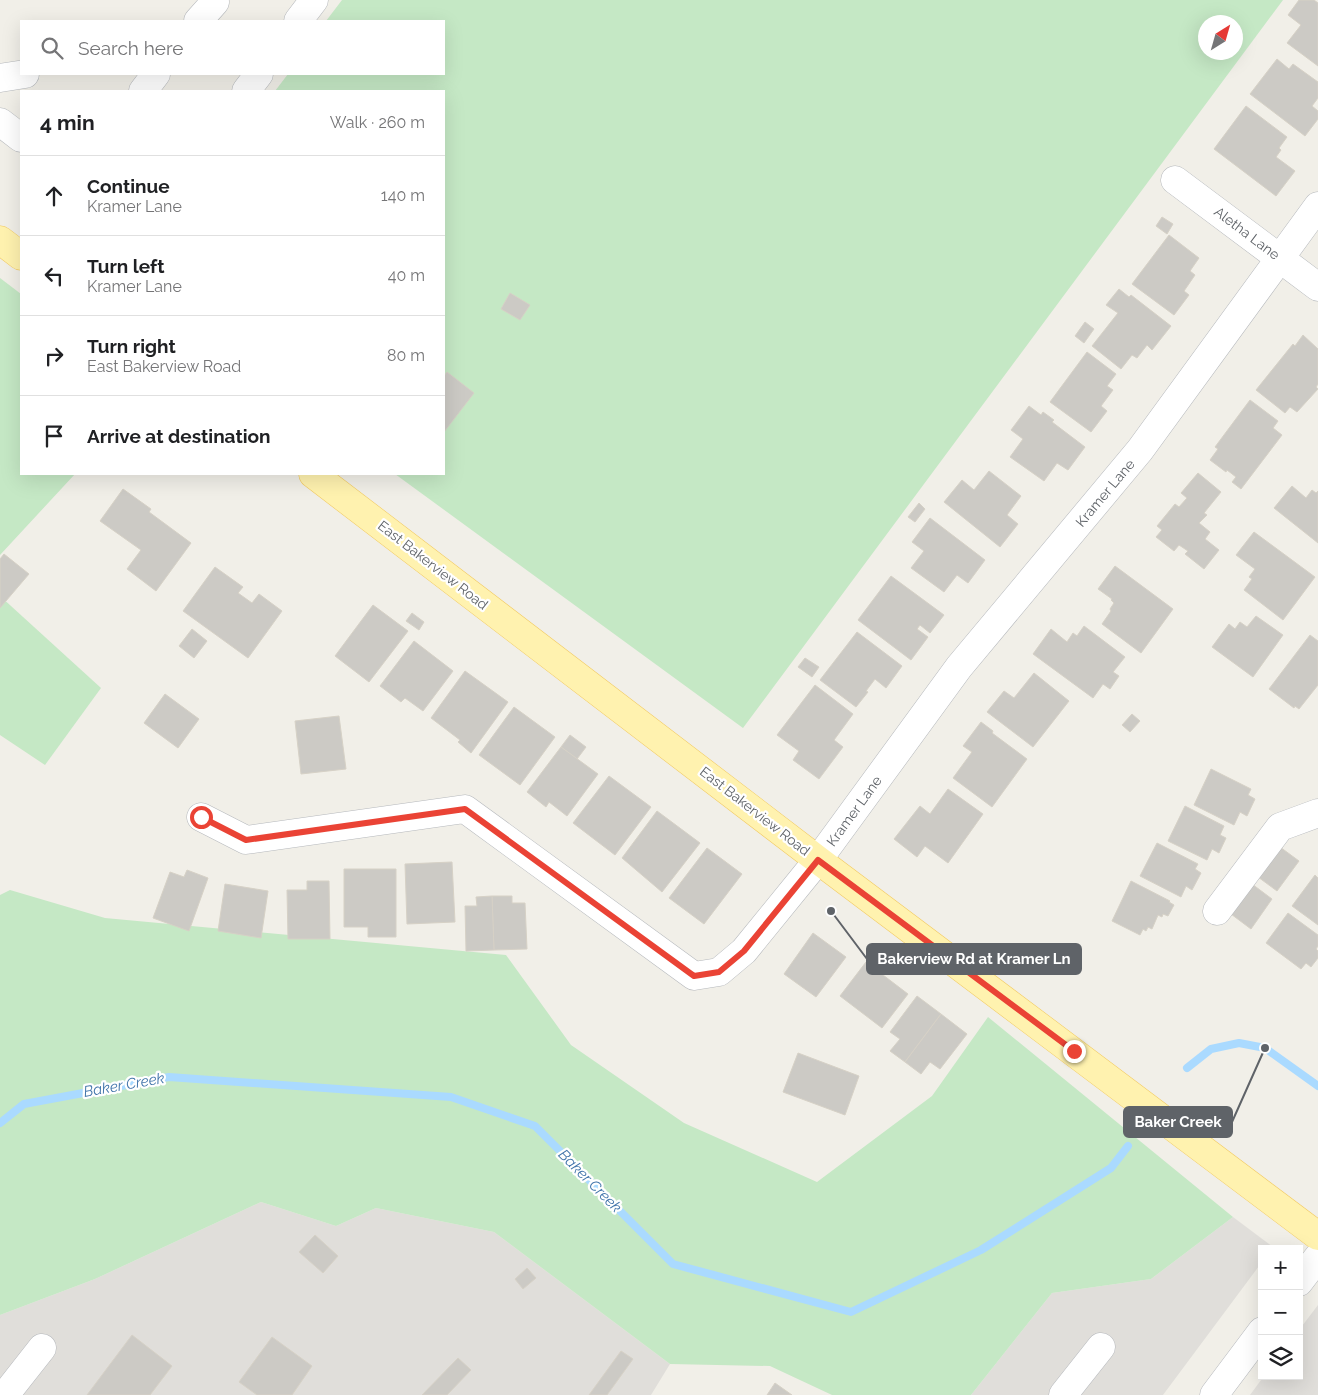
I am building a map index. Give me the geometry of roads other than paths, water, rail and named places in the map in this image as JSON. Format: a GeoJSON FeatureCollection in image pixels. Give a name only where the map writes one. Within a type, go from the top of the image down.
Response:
{"type":"FeatureCollection","features":[{"type":"Feature","properties":{"kind":"main road"},"geometry":{"type":"LineString","coordinates":[[0,240],[20,255]]}},
{"type":"Feature","properties":{"kind":"main road","name":"East Bakerview Road"},"geometry":{"type":"LineString","coordinates":[[314,475],[818,860],[1318,1236]]}},
{"type":"Feature","properties":{"kind":"street"},"geometry":{"type":"LineString","coordinates":[[199,20],[215,2],[214,0]]}},
{"type":"Feature","properties":{"kind":"street"},"geometry":{"type":"LineString","coordinates":[[0,78],[20,75]]}},
{"type":"Feature","properties":{"kind":"street"},"geometry":{"type":"LineString","coordinates":[[144,90],[155,75]]}},
{"type":"Feature","properties":{"kind":"street"},"geometry":{"type":"LineString","coordinates":[[247,90],[258,75]]}},
{"type":"Feature","properties":{"kind":"street"},"geometry":{"type":"LineString","coordinates":[[0,122],[20,137]]}},
{"type":"Feature","properties":{"kind":"street","name":"Aletha Lane"},"geometry":{"type":"LineString","coordinates":[[1175,180],[1318,287]]}},
{"type":"Feature","properties":{"kind":"street","name":"Kramer Lane"},"geometry":{"type":"LineString","coordinates":[[201,817],[246,840],[465,809],[694,976],[719,972],[744,951],[818,860],[959,667],[1140,450],[1318,206]]}},
{"type":"Feature","properties":{"kind":"street"},"geometry":{"type":"LineString","coordinates":[[1217,911],[1280,828],[1318,813]]}},
{"type":"Feature","properties":{"kind":"street"},"geometry":{"type":"LineString","coordinates":[[1303,1277],[1318,1257]]}},
{"type":"Feature","properties":{"kind":"street"},"geometry":{"type":"LineString","coordinates":[[1214,1395],[1259,1335]]}},
{"type":"Feature","properties":{"kind":"street"},"geometry":{"type":"LineString","coordinates":[[1063,1395],[1102,1347]]}},
{"type":"Feature","properties":{"kind":"street"},"geometry":{"type":"LineString","coordinates":[[6,1395],[42,1348]]}},
{"type":"Feature","properties":{"kind":"waterway","name":"Baker Creek"},"geometry":{"type":"LineString","coordinates":[[1187,1068],[1211,1049],[1239,1043],[1265,1048],[1318,1086]]}},
{"type":"Feature","properties":{"kind":"waterway","name":"Baker Creek"},"geometry":{"type":"LineString","coordinates":[[0,1123],[24,1104],[169,1077],[451,1097],[535,1126],[673,1264],[851,1312],[981,1250],[1111,1168],[1128,1146]]}},
{"type":"Feature","properties":{"kind":"place","name":"Bakerview Rd at Kramer Ln"},"geometry":{"type":"Point","coordinates":[831,911]}},
{"type":"Feature","properties":{"kind":"place","name":"Baker Creek"},"geometry":{"type":"Point","coordinates":[1265,1048]}}]}
